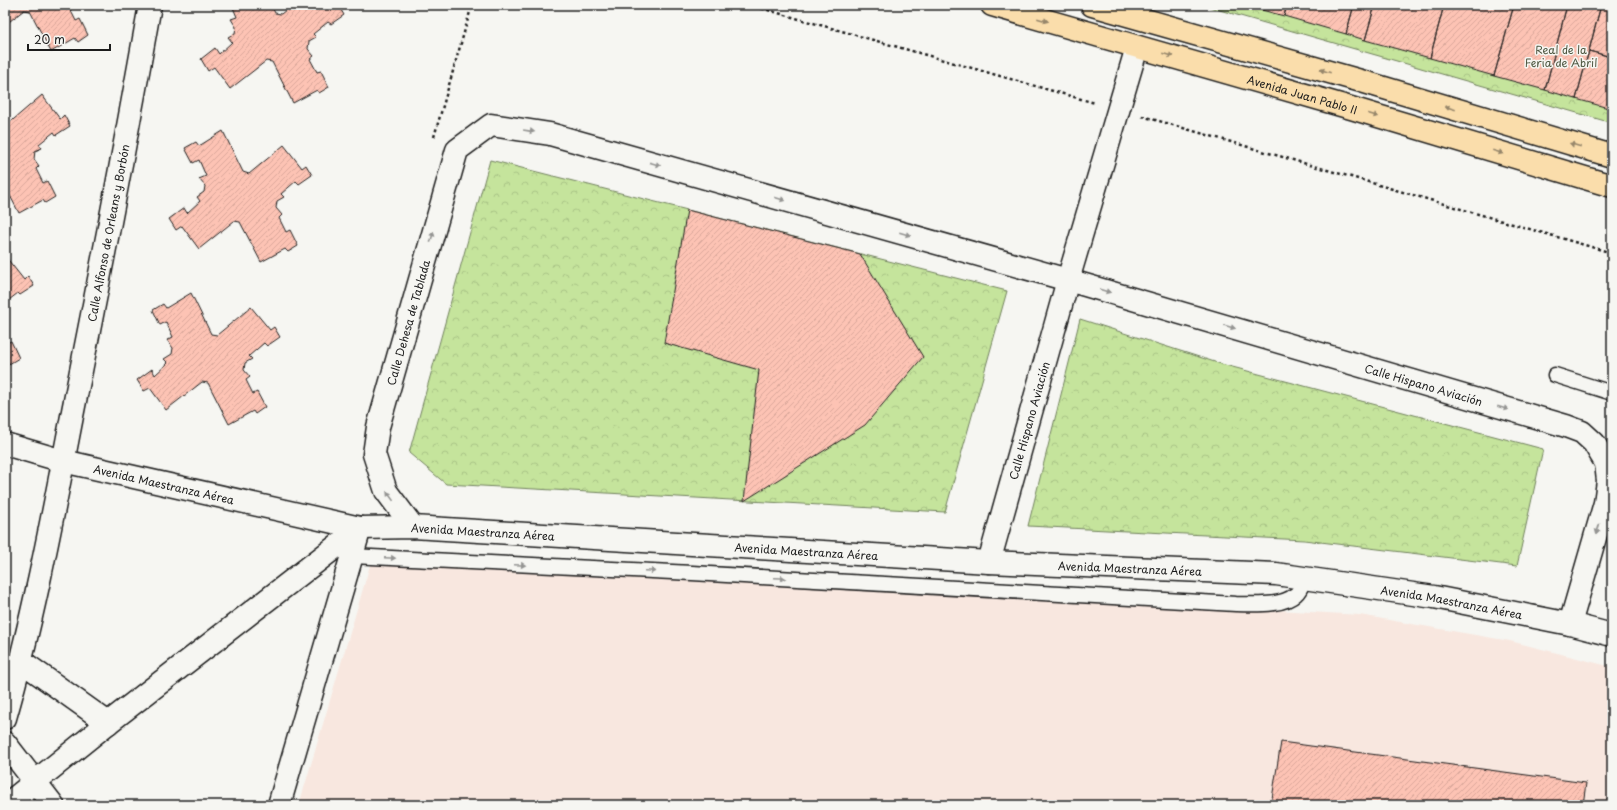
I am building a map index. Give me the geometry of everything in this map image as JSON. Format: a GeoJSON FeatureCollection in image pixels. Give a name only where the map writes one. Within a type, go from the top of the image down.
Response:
{"type":"FeatureCollection","features":[{"type":"Feature","properties":{"kind":"main road","name":"Avenida Juan Pablo II"},"geometry":{"type":"LineString","coordinates":[[992,5],[1351,108],[1612,186]]}},
{"type":"Feature","properties":{"kind":"main road"},"geometry":{"type":"LineString","coordinates":[[1092,5],[1361,81],[1612,156]]}},
{"type":"Feature","properties":{"kind":"street","name":"Calle Alfonso de Orleans y Borbón"},"geometry":{"type":"LineString","coordinates":[[5,718],[21,661],[63,461],[122,163],[150,5]]}},
{"type":"Feature","properties":{"kind":"street","name":"Calle Hispano Aviación"},"geometry":{"type":"LineString","coordinates":[[989,562],[1068,280],[1138,47]]}},
{"type":"Feature","properties":{"kind":"street","name":"Calle Dehesa de Tablada"},"geometry":{"type":"LineString","coordinates":[[413,527],[386,491],[374,454],[378,427],[457,150],[491,125],[550,134],[1068,280]]}},
{"type":"Feature","properties":{"kind":"street","name":"Calle Hispano Aviación"},"geometry":{"type":"LineString","coordinates":[[1068,280],[1566,426],[1582,432],[1594,443],[1609,462],[1608,481],[1605,503],[1570,624]]}},
{"type":"Feature","properties":{"kind":"street","name":"Avenida Maestranza Aérea"},"geometry":{"type":"LineString","coordinates":[[5,444],[63,461],[360,528],[413,527],[989,562],[1276,574],[1434,596],[1570,624],[1612,635]]}},
{"type":"Feature","properties":{"kind":"street"},"geometry":{"type":"LineString","coordinates":[[279,805],[360,528]]}},
{"type":"Feature","properties":{"kind":"street"},"geometry":{"type":"LineString","coordinates":[[6,805],[108,723],[360,528]]}},
{"type":"Feature","properties":{"kind":"street"},"geometry":{"type":"LineString","coordinates":[[21,661],[108,723]]}},
{"type":"Feature","properties":{"kind":"street"},"geometry":{"type":"LineString","coordinates":[[5,743],[53,805]]}},
{"type":"Feature","properties":{"kind":"lane"},"geometry":{"type":"LineString","coordinates":[[1555,375],[1612,393]]}},
{"type":"Feature","properties":{"kind":"lane"},"geometry":{"type":"LineString","coordinates":[[352,556],[1236,604],[1263,604],[1285,601],[1296,594],[1305,578]]}},
{"type":"Feature","properties":{"kind":"path"},"geometry":{"type":"LineString","coordinates":[[750,5],[1119,109],[1612,253]]}},
{"type":"Feature","properties":{"kind":"shaded area"},"geometry":{"type":"Polygon","coordinates":[[[373,555],[1360,615],[1510,641],[1612,667],[1612,805],[299,805],[373,555]]]}},
{"type":"Feature","properties":{"kind":"green space","name":"Real de la Feria de Abril"},"geometry":{"type":"Polygon","coordinates":[[[1202,5],[1612,5],[1612,123],[1202,5]]]}},
{"type":"Feature","properties":{"kind":"green space"},"geometry":{"type":"Polygon","coordinates":[[[490,160],[1007,291],[945,512],[446,484],[409,453],[490,160]]]}},
{"type":"Feature","properties":{"kind":"green space"},"geometry":{"type":"Polygon","coordinates":[[[1080,319],[1221,364],[1543,449],[1517,566],[1304,540],[1028,526],[1080,319]]]}},
{"type":"Feature","properties":{"kind":"building"},"geometry":{"type":"Polygon","coordinates":[[[5,5],[72,5],[69,7],[76,21],[80,19],[88,35],[78,42],[75,38],[51,52],[30,11],[24,10],[5,25],[5,5]]]}},
{"type":"Feature","properties":{"kind":"building"},"geometry":{"type":"Polygon","coordinates":[[[232,5],[271,5],[275,13],[281,14],[292,5],[331,5],[334,9],[338,5],[344,15],[331,24],[328,22],[313,34],[316,37],[309,41],[308,49],[314,56],[310,59],[317,72],[321,71],[329,87],[319,93],[317,90],[293,103],[272,62],[266,61],[230,89],[214,67],[208,71],[201,59],[215,48],[219,54],[232,42],[228,37],[235,33],[236,27],[231,19],[237,17],[232,5]]]}},
{"type":"Feature","properties":{"kind":"building"},"geometry":{"type":"Polygon","coordinates":[[[1243,5],[1287,5],[1284,16],[1243,5]]]}},
{"type":"Feature","properties":{"kind":"building"},"geometry":{"type":"Polygon","coordinates":[[[1287,5],[1354,5],[1346,34],[1284,16],[1287,5]]]}},
{"type":"Feature","properties":{"kind":"building"},"geometry":{"type":"Polygon","coordinates":[[[1354,5],[1375,5],[1365,40],[1346,34],[1354,5]]]}},
{"type":"Feature","properties":{"kind":"building"},"geometry":{"type":"Polygon","coordinates":[[[1375,5],[1444,5],[1430,58],[1365,40],[1375,5]]]}},
{"type":"Feature","properties":{"kind":"building"},"geometry":{"type":"Polygon","coordinates":[[[1444,5],[1514,5],[1494,76],[1430,58],[1444,5]]]}},
{"type":"Feature","properties":{"kind":"building"},"geometry":{"type":"Polygon","coordinates":[[[1514,5],[1567,5],[1545,90],[1494,76],[1514,5]]]}},
{"type":"Feature","properties":{"kind":"building"},"geometry":{"type":"Polygon","coordinates":[[[1567,5],[1601,5],[1576,99],[1545,90],[1567,5]]]}},
{"type":"Feature","properties":{"kind":"building"},"geometry":{"type":"Polygon","coordinates":[[[1601,5],[1612,5],[1612,37],[1607,56],[1589,51],[1601,5]]]}},
{"type":"Feature","properties":{"kind":"building"},"geometry":{"type":"Polygon","coordinates":[[[1612,37],[1612,57],[1607,56],[1612,37]]]}},
{"type":"Feature","properties":{"kind":"building"},"geometry":{"type":"Polygon","coordinates":[[[1589,51],[1612,57],[1612,109],[1576,99],[1589,51]]]}},
{"type":"Feature","properties":{"kind":"building"},"geometry":{"type":"Polygon","coordinates":[[[42,95],[60,119],[64,115],[70,126],[56,135],[54,132],[39,144],[42,148],[35,151],[34,159],[39,166],[36,169],[43,183],[47,181],[55,197],[45,203],[43,200],[19,213],[5,186],[5,124],[7,125],[42,95]]]}},
{"type":"Feature","properties":{"kind":"building"},"geometry":{"type":"Polygon","coordinates":[[[223,131],[243,172],[249,174],[284,145],[302,168],[306,165],[312,175],[299,184],[296,181],[281,194],[284,197],[277,201],[276,208],[282,215],[279,218],[286,232],[290,230],[298,246],[288,252],[285,249],[261,262],[240,222],[234,221],[199,249],[182,226],[176,230],[169,219],[184,208],[187,213],[200,201],[197,197],[204,192],[205,186],[199,179],[206,176],[199,160],[193,163],[185,148],[196,142],[199,146],[223,131]]]}},
{"type":"Feature","properties":{"kind":"building"},"geometry":{"type":"Polygon","coordinates":[[[687,210],[860,254],[923,357],[865,425],[744,501],[759,370],[664,343],[687,210]]]}},
{"type":"Feature","properties":{"kind":"building"},"geometry":{"type":"Polygon","coordinates":[[[5,256],[24,280],[28,276],[34,286],[20,295],[18,293],[5,303],[5,256]]]}},
{"type":"Feature","properties":{"kind":"building"},"geometry":{"type":"Polygon","coordinates":[[[191,293],[211,334],[217,335],[251,307],[270,330],[274,327],[280,337],[267,346],[264,343],[249,356],[252,359],[245,363],[244,370],[250,377],[246,380],[253,394],[257,392],[265,407],[255,414],[253,411],[229,424],[208,383],[202,382],[166,410],[150,388],[144,391],[137,380],[152,369],[155,375],[168,363],[164,359],[172,354],[173,348],[167,340],[173,337],[166,322],[160,325],[153,310],[163,304],[166,308],[191,293]]]}},
{"type":"Feature","properties":{"kind":"building"},"geometry":{"type":"Polygon","coordinates":[[[5,339],[7,343],[11,341],[19,358],[9,364],[7,361],[5,362],[5,339]]]}},
{"type":"Feature","properties":{"kind":"building"},"geometry":{"type":"Polygon","coordinates":[[[1281,742],[1586,783],[1583,805],[1271,805],[1281,742]]]}}]}
